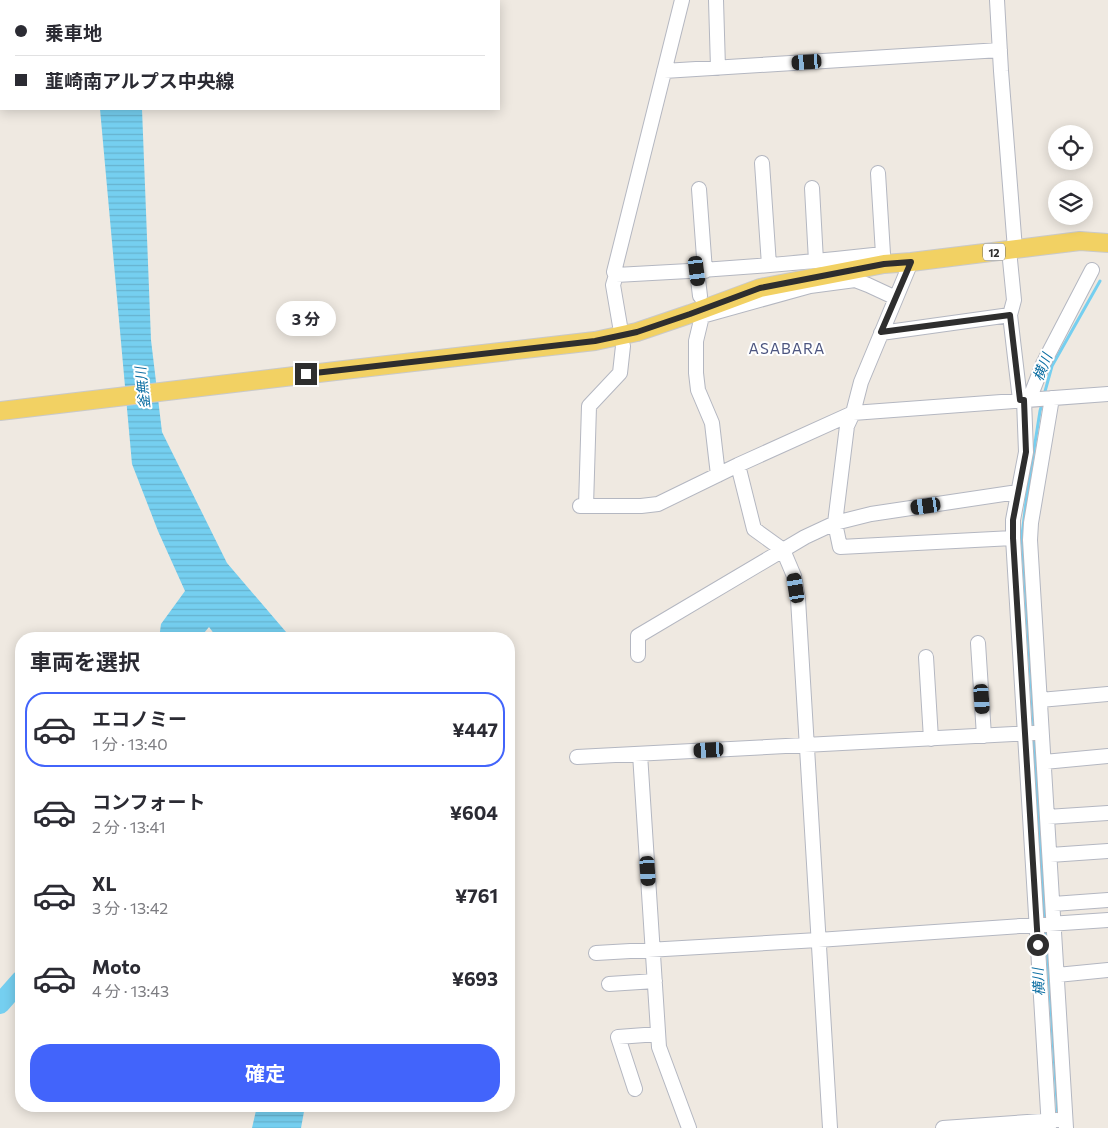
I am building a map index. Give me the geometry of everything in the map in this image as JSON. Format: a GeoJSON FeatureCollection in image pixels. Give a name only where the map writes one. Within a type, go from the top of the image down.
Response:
{"type":"FeatureCollection","features":[{"type":"Feature","properties":{"kind":"main road","name":"12"},"geometry":{"type":"LineString","coordinates":[[0,411],[595,341],[637,332],[760,288],[883,259],[911,262],[1080,241],[1108,243]]}},
{"type":"Feature","properties":{"kind":"street"},"geometry":{"type":"LineString","coordinates":[[620,326],[613,285],[616,275],[614,272],[682,0]]}},
{"type":"Feature","properties":{"kind":"street"},"geometry":{"type":"LineString","coordinates":[[716,0],[718,68]]}},
{"type":"Feature","properties":{"kind":"street"},"geometry":{"type":"LineString","coordinates":[[997,0],[1012,249],[1014,300],[1010,315],[1034,399],[1031,549],[1057,974],[1058,1123]]}},
{"type":"Feature","properties":{"kind":"street"},"geometry":{"type":"LineString","coordinates":[[664,71],[1000,50]]}},
{"type":"Feature","properties":{"kind":"street"},"geometry":{"type":"LineString","coordinates":[[762,163],[769,266]]}},
{"type":"Feature","properties":{"kind":"street"},"geometry":{"type":"LineString","coordinates":[[616,275],[701,271],[816,261],[883,259],[878,173]]}},
{"type":"Feature","properties":{"kind":"street"},"geometry":{"type":"LineString","coordinates":[[812,188],[816,261]]}},
{"type":"Feature","properties":{"kind":"street"},"geometry":{"type":"LineString","coordinates":[[699,189],[700,296]]}},
{"type":"Feature","properties":{"kind":"street"},"geometry":{"type":"LineString","coordinates":[[911,262],[861,382],[846,426],[835,523],[840,547],[1013,538]]}},
{"type":"Feature","properties":{"kind":"street"},"geometry":{"type":"LineString","coordinates":[[1058,1123],[1037,926],[1013,520],[1034,399],[1043,364],[1092,270]]}},
{"type":"Feature","properties":{"kind":"street"},"geometry":{"type":"LineString","coordinates":[[718,475],[712,423],[698,390],[696,373],[696,341],[702,316],[810,286],[855,280],[896,298]]}},
{"type":"Feature","properties":{"kind":"street"},"geometry":{"type":"LineString","coordinates":[[881,332],[1010,315]]}},
{"type":"Feature","properties":{"kind":"street"},"geometry":{"type":"LineString","coordinates":[[623,346],[620,373],[589,406],[583,506],[641,506],[658,504],[852,413],[1108,394]]}},
{"type":"Feature","properties":{"kind":"street"},"geometry":{"type":"LineString","coordinates":[[738,465],[754,529],[783,550],[794,576],[798,599],[830,1128]]}},
{"type":"Feature","properties":{"kind":"street"},"geometry":{"type":"LineString","coordinates":[[638,655],[638,636],[805,537],[835,523],[871,514],[1018,492]]}},
{"type":"Feature","properties":{"kind":"street"},"geometry":{"type":"LineString","coordinates":[[978,643],[984,736]]}},
{"type":"Feature","properties":{"kind":"street"},"geometry":{"type":"LineString","coordinates":[[926,657],[931,739]]}},
{"type":"Feature","properties":{"kind":"street"},"geometry":{"type":"LineString","coordinates":[[1040,700],[1108,694]]}},
{"type":"Feature","properties":{"kind":"street"},"geometry":{"type":"LineString","coordinates":[[577,757],[1042,733]]}},
{"type":"Feature","properties":{"kind":"street"},"geometry":{"type":"LineString","coordinates":[[640,754],[659,1047],[689,1128]]}},
{"type":"Feature","properties":{"kind":"street"},"geometry":{"type":"LineString","coordinates":[[1044,762],[1108,756]]}},
{"type":"Feature","properties":{"kind":"street"},"geometry":{"type":"LineString","coordinates":[[1047,817],[1108,813]]}},
{"type":"Feature","properties":{"kind":"street"},"geometry":{"type":"LineString","coordinates":[[1050,855],[1108,851]]}},
{"type":"Feature","properties":{"kind":"street"},"geometry":{"type":"LineString","coordinates":[[1053,904],[1108,900]]}},
{"type":"Feature","properties":{"kind":"street"},"geometry":{"type":"LineString","coordinates":[[596,952],[818,940],[1108,920]]}},
{"type":"Feature","properties":{"kind":"street"},"geometry":{"type":"LineString","coordinates":[[1057,974],[1108,970]]}},
{"type":"Feature","properties":{"kind":"street"},"geometry":{"type":"LineString","coordinates":[[609,984],[655,981]]}},
{"type":"Feature","properties":{"kind":"street"},"geometry":{"type":"LineString","coordinates":[[635,1089],[618,1036],[658,1034]]}},
{"type":"Feature","properties":{"kind":"street"},"geometry":{"type":"LineString","coordinates":[[943,1128],[1058,1123]]}},
{"type":"Feature","properties":{"kind":"water","name":"釜無川"},"geometry":{"type":"Polygon","coordinates":[[[100,110],[142,110],[151,340],[162,432],[227,563],[286,632],[213,632],[209,627],[205,632],[160,632],[161,624],[185,591],[158,531],[132,464],[100,110]]]}},
{"type":"Feature","properties":{"kind":"water"},"geometry":{"type":"Polygon","coordinates":[[[256,1112],[304,1112],[301,1128],[252,1128],[256,1112]]]}},
{"type":"Feature","properties":{"kind":"waterway","name":"横川"},"geometry":{"type":"LineString","coordinates":[[1044,395],[1052,366],[1100,281]]}},
{"type":"Feature","properties":{"kind":"waterway","name":"横川"},"geometry":{"type":"LineString","coordinates":[[1034,728],[1022,535],[1042,404]]}},
{"type":"Feature","properties":{"kind":"waterway","name":"横川"},"geometry":{"type":"LineString","coordinates":[[1034,737],[1045,920]]}},
{"type":"Feature","properties":{"kind":"waterway","name":"横川"},"geometry":{"type":"LineString","coordinates":[[1046,929],[1058,1117]]}},
{"type":"Feature","properties":{"kind":"waterway"},"geometry":{"type":"LineString","coordinates":[[0,1004],[15,987]]}},
{"type":"Feature","properties":{"kind":"district","name":"ASABARA"},"geometry":{"type":"Point","coordinates":[787,348]}},
{"type":"Feature","properties":{"kind":"route"},"geometry":{"type":"LineString","coordinates":[[306,374],[595,341],[637,332],[760,288],[884,264],[911,262],[881,332],[1010,315],[1020,400],[1024,400],[1026,452],[1013,520],[1013,538],[1038,945]]}}]}
